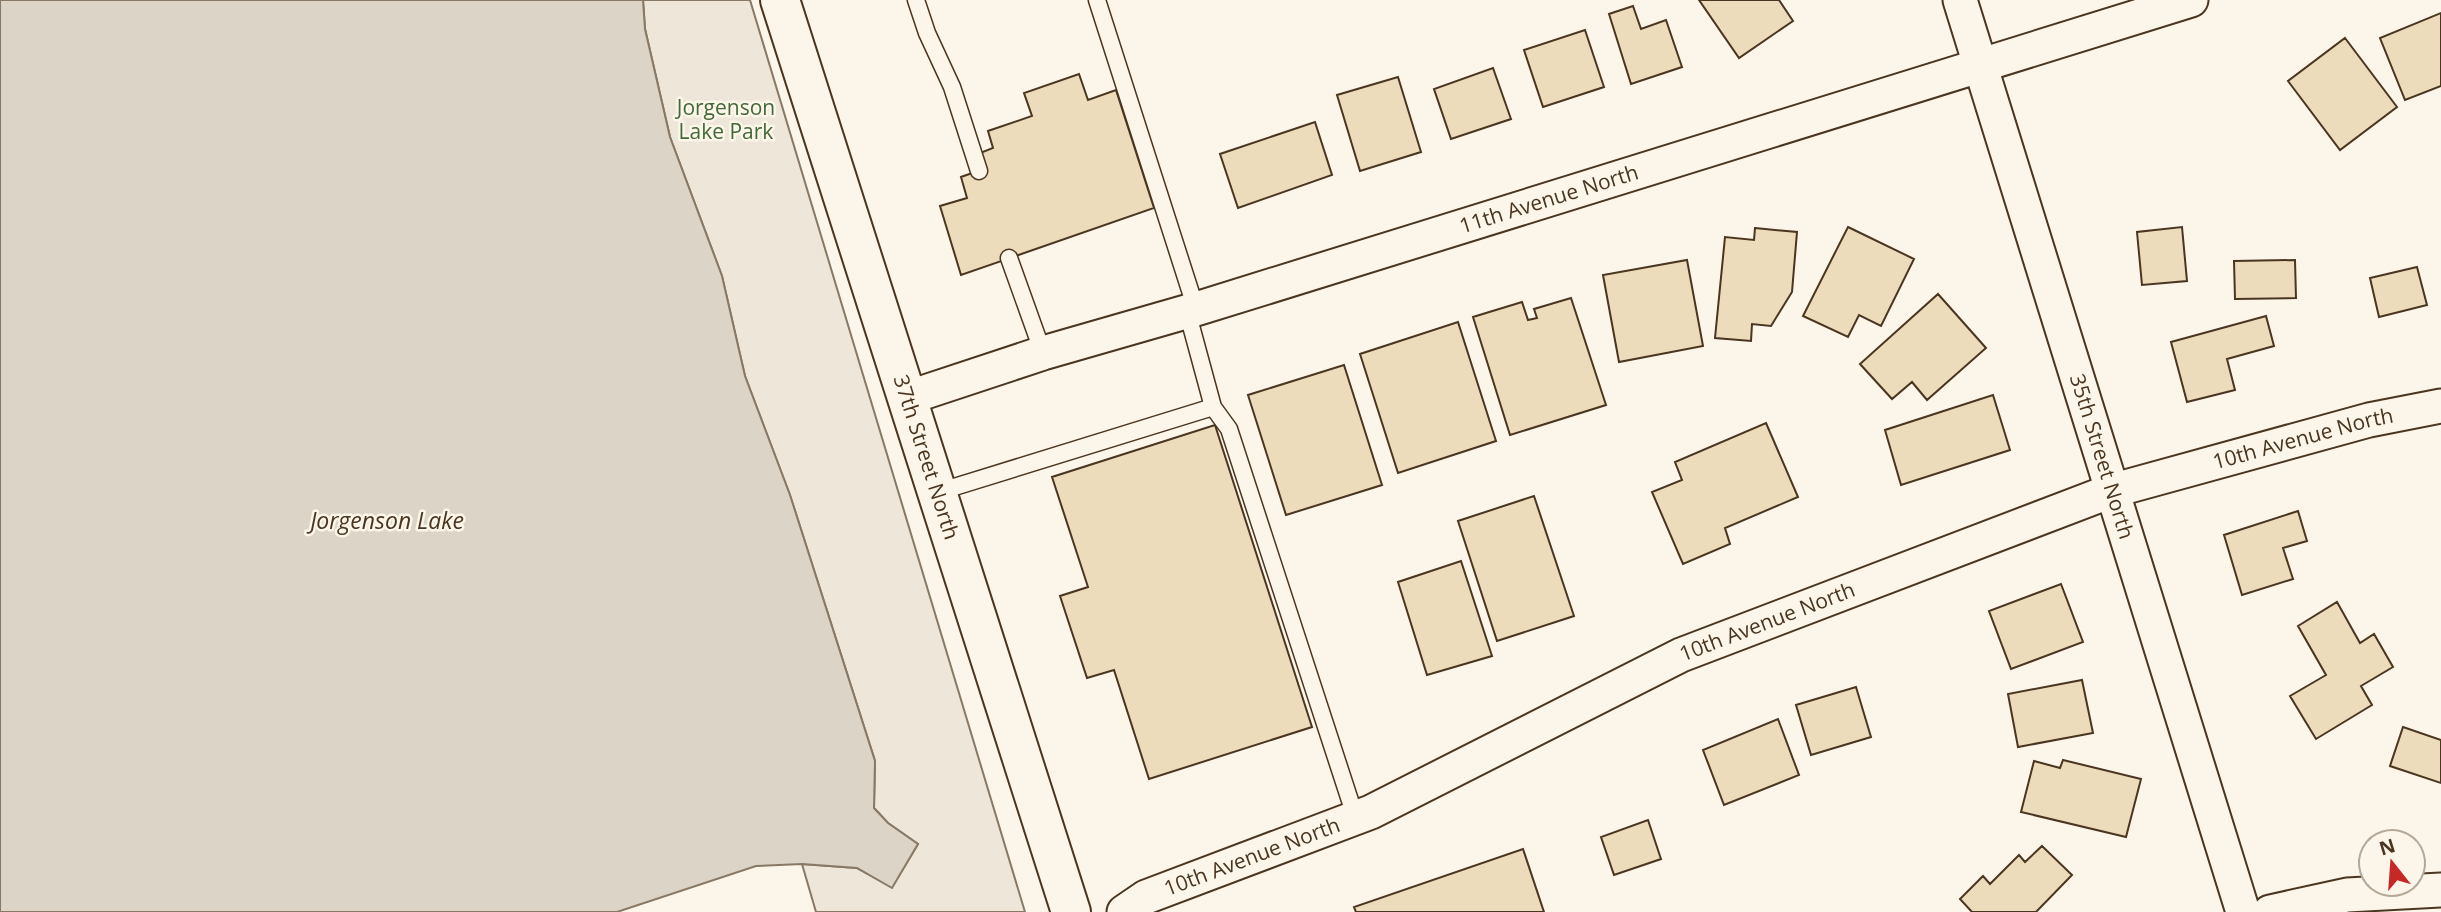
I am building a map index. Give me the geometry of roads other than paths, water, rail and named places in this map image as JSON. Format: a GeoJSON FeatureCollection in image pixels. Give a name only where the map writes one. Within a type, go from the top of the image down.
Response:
{"type":"FeatureCollection","features":[{"type":"Feature","properties":{"kind":"street","name":"37th Street North"},"geometry":{"type":"LineString","coordinates":[[780,0],[1071,912]]}},
{"type":"Feature","properties":{"kind":"street","name":"35th Street North"},"geometry":{"type":"LineString","coordinates":[[1960,0],[2110,491],[2243,912]]}},
{"type":"Feature","properties":{"kind":"street","name":"11th Avenue North"},"geometry":{"type":"LineString","coordinates":[[907,398],[1043,353],[1191,310],[2191,0]]}},
{"type":"Feature","properties":{"kind":"street","name":"10th Avenue North"},"geometry":{"type":"LineString","coordinates":[[1124,912],[1146,897],[1356,819],[1681,655],[2110,491],[2369,420],[2441,406]]}},
{"type":"Feature","properties":{"kind":"street"},"geometry":{"type":"LineString","coordinates":[[2270,912],[2347,895],[2441,890]]}},
{"type":"Feature","properties":{"kind":"lane"},"geometry":{"type":"LineString","coordinates":[[916,0],[927,33],[952,87],[979,171]]}},
{"type":"Feature","properties":{"kind":"lane"},"geometry":{"type":"LineString","coordinates":[[1097,0],[1191,310],[1213,407],[1229,429],[1356,819]]}},
{"type":"Feature","properties":{"kind":"lane"},"geometry":{"type":"LineString","coordinates":[[1009,258],[1043,353]]}},
{"type":"Feature","properties":{"kind":"lane"},"geometry":{"type":"LineString","coordinates":[[937,492],[1213,407]]}},
{"type":"Feature","properties":{"kind":"water","name":"Jorgenson Lake"},"geometry":{"type":"Polygon","coordinates":[[[0,0],[643,0],[645,29],[670,137],[722,276],[745,376],[790,495],[875,761],[874,808],[888,823],[918,844],[892,888],[857,868],[802,864],[756,866],[617,912],[0,912],[0,0]]]}},
{"type":"Feature","properties":{"kind":"park label","name":"Jorgenson Lake Park"},"geometry":{"type":"Point","coordinates":[726,120]}}]}
